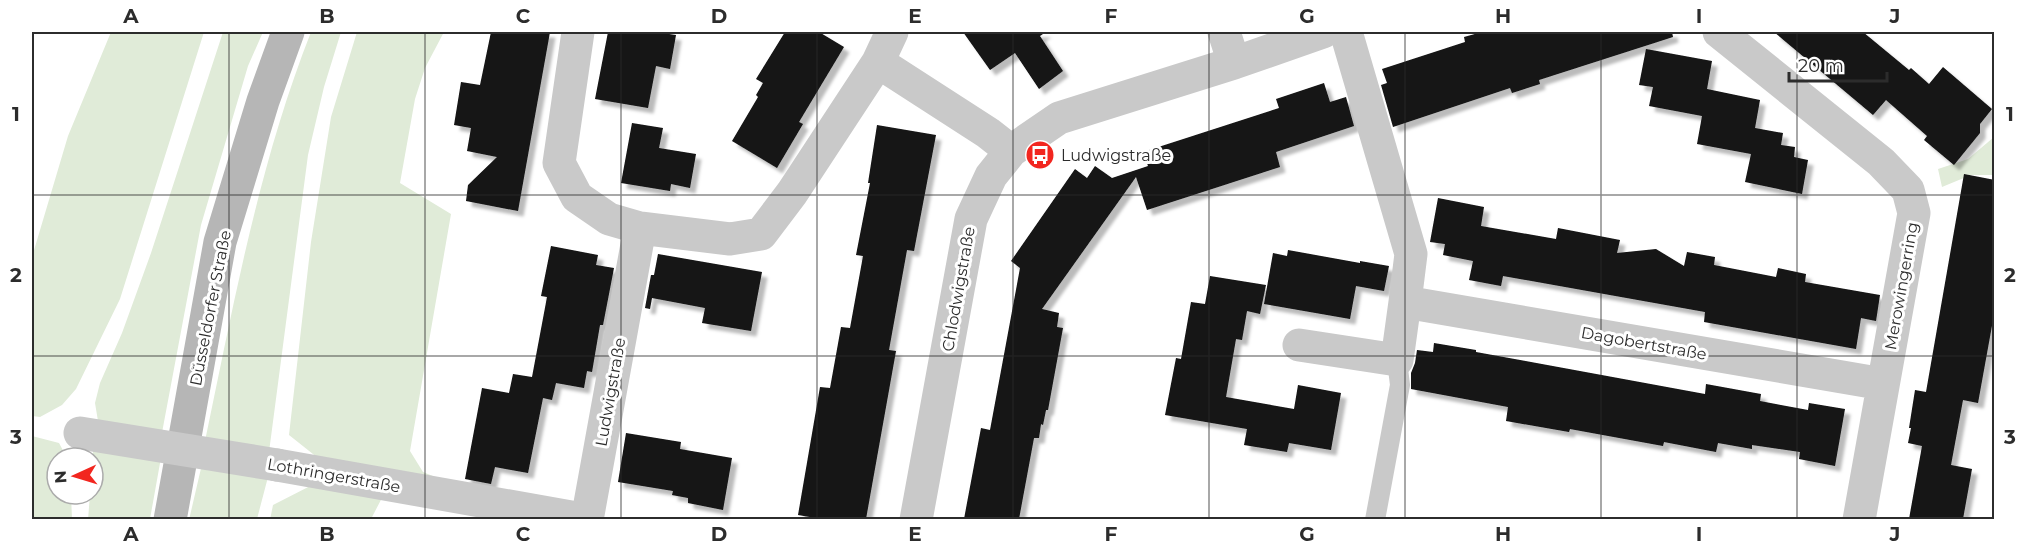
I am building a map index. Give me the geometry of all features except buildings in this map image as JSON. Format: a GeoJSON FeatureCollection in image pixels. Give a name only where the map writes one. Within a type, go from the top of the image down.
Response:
{"type":"FeatureCollection","features":[{"type":"Feature","properties":{"kind":"main road","name":"Düsseldorfer Straße"},"geometry":{"type":"LineString","coordinates":[[170,519],[220,242],[263,101],[288,32]]}},
{"type":"Feature","properties":{"kind":"street"},"geometry":{"type":"LineString","coordinates":[[578,32],[559,163],[577,198],[609,219],[640,228],[730,239],[761,234],[792,193],[878,62],[892,32]]}},
{"type":"Feature","properties":{"kind":"street"},"geometry":{"type":"LineString","coordinates":[[1224,32],[1234,63]]}},
{"type":"Feature","properties":{"kind":"street","name":"Chlodwigstraße"},"geometry":{"type":"LineString","coordinates":[[916,519],[971,219],[991,176],[1011,151],[1059,118],[1234,63],[1323,32]]}},
{"type":"Feature","properties":{"kind":"street"},"geometry":{"type":"LineString","coordinates":[[1299,345],[1397,360],[1411,254],[1346,32]]}},
{"type":"Feature","properties":{"kind":"street","name":"Merowingerring"},"geometry":{"type":"LineString","coordinates":[[1719,32],[1881,162],[1908,190],[1914,213],[1859,519]]}},
{"type":"Feature","properties":{"kind":"street"},"geometry":{"type":"LineString","coordinates":[[878,62],[988,133],[1011,151]]}},
{"type":"Feature","properties":{"kind":"street","name":"Ludwigstraße"},"geometry":{"type":"LineString","coordinates":[[587,519],[640,228]]}},
{"type":"Feature","properties":{"kind":"street","name":"Dagobertstraße"},"geometry":{"type":"LineString","coordinates":[[1405,302],[1883,384]]}},
{"type":"Feature","properties":{"kind":"street","name":"Lothringerstraße"},"geometry":{"type":"LineString","coordinates":[[80,433],[587,519]]}},
{"type":"Feature","properties":{"kind":"lane"},"geometry":{"type":"LineString","coordinates":[[1375,519],[1400,386],[1397,360]]}},
{"type":"Feature","properties":{"kind":"green space"},"geometry":{"type":"Polygon","coordinates":[[[111,32],[204,32],[120,299],[76,389],[62,405],[40,417],[32,416],[32,257],[68,136],[111,32]]]}},
{"type":"Feature","properties":{"kind":"green space"},"geometry":{"type":"Polygon","coordinates":[[[223,32],[263,32],[248,66],[201,225],[161,438],[99,427],[95,403],[100,383],[122,333],[151,253],[223,32]]]}},
{"type":"Feature","properties":{"kind":"green space"},"geometry":{"type":"Polygon","coordinates":[[[311,32],[341,32],[324,87],[308,155],[269,452],[205,441],[262,183],[311,32]]]}},
{"type":"Feature","properties":{"kind":"green space"},"geometry":{"type":"Polygon","coordinates":[[[357,32],[444,32],[425,68],[415,99],[400,183],[451,214],[410,451],[423,472],[445,481],[323,462],[289,435],[311,242],[331,117],[357,32]]]}},
{"type":"Feature","properties":{"kind":"green space"},"geometry":{"type":"Polygon","coordinates":[[[1994,137],[1994,175],[1971,175],[1942,187],[1938,169],[1968,159],[1994,137]]]}},
{"type":"Feature","properties":{"kind":"green space"},"geometry":{"type":"Polygon","coordinates":[[[32,436],[59,443],[61,446],[45,446],[45,506],[71,506],[72,519],[32,519],[32,436]]]}},
{"type":"Feature","properties":{"kind":"green space"},"geometry":{"type":"Polygon","coordinates":[[[93,443],[162,452],[150,519],[88,520],[89,506],[105,506],[105,446],[93,446],[93,443]]]}},
{"type":"Feature","properties":{"kind":"green space"},"geometry":{"type":"Polygon","coordinates":[[[202,464],[268,477],[257,519],[189,520],[202,464]]]}},
{"type":"Feature","properties":{"kind":"green space"},"geometry":{"type":"Polygon","coordinates":[[[318,482],[384,494],[371,519],[270,520],[273,505],[318,482]]]}},
{"type":"Feature","properties":{"kind":"place","name":"Ludwigstraße"},"geometry":{"type":"Point","coordinates":[1040,155]}}]}
